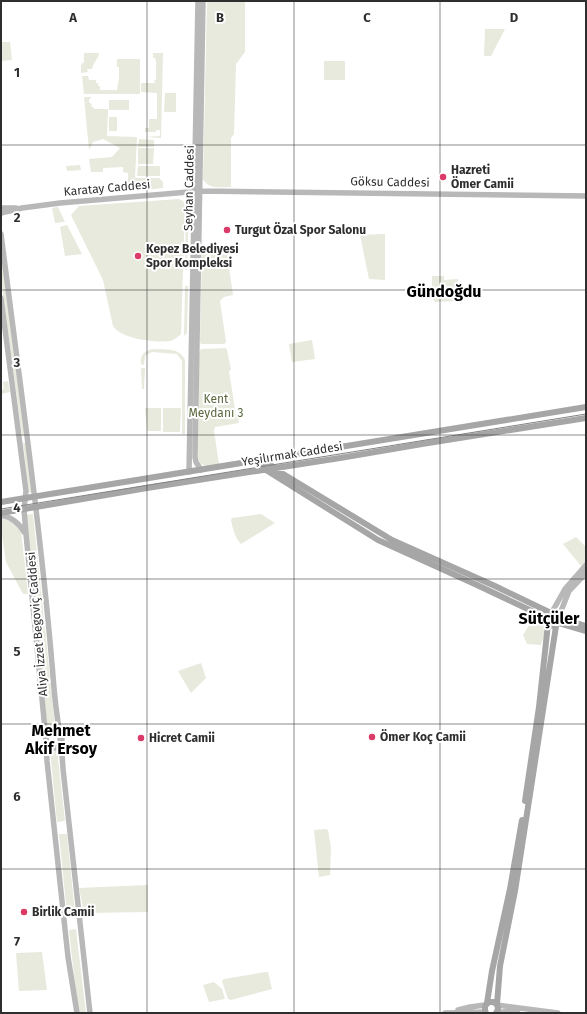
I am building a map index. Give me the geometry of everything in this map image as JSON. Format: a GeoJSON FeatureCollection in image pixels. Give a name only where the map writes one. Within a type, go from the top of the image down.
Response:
{"type":"FeatureCollection","features":[{"type":"Feature","properties":{"kind":"main road","name":"Seyhan Caddesi"},"geometry":{"type":"LineString","coordinates":[[198,1],[195,457],[201,470]]}},
{"type":"Feature","properties":{"kind":"main road","name":"Seyhan Caddesi"},"geometry":{"type":"LineString","coordinates":[[189,472],[203,1]]}},
{"type":"Feature","properties":{"kind":"main road","name":"Göksu Caddesi"},"geometry":{"type":"LineString","coordinates":[[197,191],[586,196]]}},
{"type":"Feature","properties":{"kind":"main road","name":"Karatay Caddesi"},"geometry":{"type":"LineString","coordinates":[[1,213],[22,208],[89,200],[197,191]]}},
{"type":"Feature","properties":{"kind":"main road","name":"Karatay Caddesi"},"geometry":{"type":"LineString","coordinates":[[1,208],[22,208]]}},
{"type":"Feature","properties":{"kind":"main road","name":"Aliya İzzet Begoviç Caddesi"},"geometry":{"type":"LineString","coordinates":[[1,234],[42,550],[54,691],[61,739],[90,1013]]}},
{"type":"Feature","properties":{"kind":"main road","name":"Aliya İzzet Begoviç Caddesi"},"geometry":{"type":"LineString","coordinates":[[1,298],[25,497],[24,509],[26,534],[47,761],[76,1013]]}},
{"type":"Feature","properties":{"kind":"main road","name":"Yeşilırmak Caddesi"},"geometry":{"type":"LineString","coordinates":[[1,502],[586,408]]}},
{"type":"Feature","properties":{"kind":"main road","name":"Yeşilırmak Caddesi"},"geometry":{"type":"LineString","coordinates":[[1,514],[36,507],[586,418]]}},
{"type":"Feature","properties":{"kind":"main road"},"geometry":{"type":"LineString","coordinates":[[265,459],[276,468],[379,534],[552,613],[556,613],[558,620],[551,626],[536,613],[378,540],[266,470],[262,462],[265,459]]}},
{"type":"Feature","properties":{"kind":"main road"},"geometry":{"type":"LineString","coordinates":[[1,514],[16,522],[21,526],[26,534]]}},
{"type":"Feature","properties":{"kind":"main road"},"geometry":{"type":"LineString","coordinates":[[486,1010],[492,971],[510,889],[524,814],[540,700],[547,616],[552,613],[565,589],[586,565]]}},
{"type":"Feature","properties":{"kind":"main road"},"geometry":{"type":"LineString","coordinates":[[522,1009],[496,1013],[498,1009],[500,966],[515,891],[558,620],[569,591],[586,573]]}},
{"type":"Feature","properties":{"kind":"main road"},"geometry":{"type":"LineString","coordinates":[[558,620],[586,626]]}},
{"type":"Feature","properties":{"kind":"main road"},"geometry":{"type":"LineString","coordinates":[[558,620],[586,631]]}},
{"type":"Feature","properties":{"kind":"main road"},"geometry":{"type":"LineString","coordinates":[[52,733],[59,735],[61,739],[60,744],[54,748],[49,746],[46,740],[48,735],[52,733]]}},
{"type":"Feature","properties":{"kind":"main road"},"geometry":{"type":"LineString","coordinates":[[486,1010],[493,1002],[497,1005],[558,1013]]}},
{"type":"Feature","properties":{"kind":"main road"},"geometry":{"type":"LineString","coordinates":[[448,1013],[470,1007],[486,1010]]}},
{"type":"Feature","properties":{"kind":"green space"},"geometry":{"type":"Polygon","coordinates":[[[207,1],[245,1],[245,52],[236,64],[234,134],[231,138],[231,187],[208,185],[203,179],[207,1]]]}},
{"type":"Feature","properties":{"kind":"green space"},"geometry":{"type":"Polygon","coordinates":[[[485,29],[505,29],[491,56],[484,56],[485,29]]]}},
{"type":"Feature","properties":{"kind":"green space"},"geometry":{"type":"Polygon","coordinates":[[[1,42],[10,42],[12,60],[1,61],[1,42]]]}},
{"type":"Feature","properties":{"kind":"green space"},"geometry":{"type":"Polygon","coordinates":[[[84,53],[99,53],[92,69],[87,69],[88,72],[81,73],[81,65],[84,62],[84,53]]]}},
{"type":"Feature","properties":{"kind":"green space"},"geometry":{"type":"Polygon","coordinates":[[[153,53],[163,53],[161,138],[145,137],[160,136],[160,130],[156,130],[156,132],[145,132],[145,128],[149,128],[149,119],[157,119],[157,93],[141,92],[141,83],[155,83],[154,80],[156,80],[156,61],[155,58],[153,58],[153,53]]]}},
{"type":"Feature","properties":{"kind":"green space"},"geometry":{"type":"Polygon","coordinates":[[[117,59],[140,59],[140,94],[84,94],[82,76],[88,76],[89,80],[96,80],[98,86],[100,86],[100,90],[117,90],[119,67],[117,67],[117,59]]]}},
{"type":"Feature","properties":{"kind":"green space"},"geometry":{"type":"Polygon","coordinates":[[[324,61],[345,61],[345,80],[324,80],[324,61]]]}},
{"type":"Feature","properties":{"kind":"green space"},"geometry":{"type":"Polygon","coordinates":[[[165,93],[176,93],[176,112],[164,112],[165,93]]]}},
{"type":"Feature","properties":{"kind":"green space"},"geometry":{"type":"Polygon","coordinates":[[[84,97],[91,97],[89,99],[89,103],[91,103],[94,109],[108,109],[107,136],[137,137],[135,178],[159,178],[163,182],[163,188],[135,191],[135,183],[128,183],[128,173],[123,172],[123,167],[103,168],[103,172],[91,172],[89,159],[112,157],[120,148],[103,139],[93,142],[89,150],[84,97]]]}},
{"type":"Feature","properties":{"kind":"green space"},"geometry":{"type":"Polygon","coordinates":[[[109,100],[129,100],[129,110],[109,110],[109,100]]]}},
{"type":"Feature","properties":{"kind":"green space"},"geometry":{"type":"Polygon","coordinates":[[[109,117],[117,117],[117,131],[109,131],[109,117]]]}},
{"type":"Feature","properties":{"kind":"green space"},"geometry":{"type":"Polygon","coordinates":[[[139,139],[154,140],[154,147],[138,147],[139,139]]]}},
{"type":"Feature","properties":{"kind":"green space"},"geometry":{"type":"Polygon","coordinates":[[[138,148],[154,148],[153,164],[138,164],[138,148]]]}},
{"type":"Feature","properties":{"kind":"green space"},"geometry":{"type":"Polygon","coordinates":[[[80,165],[81,170],[67,171],[66,166],[80,165]]]}},
{"type":"Feature","properties":{"kind":"green space"},"geometry":{"type":"Polygon","coordinates":[[[138,166],[160,166],[160,176],[137,176],[138,166]]]}},
{"type":"Feature","properties":{"kind":"green space","name":"Kepez Belediyesi Spor Kompleksi"},"geometry":{"type":"Polygon","coordinates":[[[179,199],[183,201],[185,206],[181,334],[170,341],[148,341],[123,334],[113,326],[103,280],[71,215],[79,206],[179,199]]]}},
{"type":"Feature","properties":{"kind":"green space"},"geometry":{"type":"Polygon","coordinates":[[[58,207],[65,222],[55,223],[52,208],[58,207]]]}},
{"type":"Feature","properties":{"kind":"green space"},"geometry":{"type":"Polygon","coordinates":[[[186,207],[189,207],[187,270],[185,270],[186,207]]]}},
{"type":"Feature","properties":{"kind":"green space"},"geometry":{"type":"Polygon","coordinates":[[[67,225],[82,254],[65,256],[60,227],[67,225]]]}},
{"type":"Feature","properties":{"kind":"green space"},"geometry":{"type":"Polygon","coordinates":[[[385,234],[385,280],[369,279],[360,235],[385,234]]]}},
{"type":"Feature","properties":{"kind":"green space"},"geometry":{"type":"Polygon","coordinates":[[[226,247],[233,295],[224,297],[220,301],[226,342],[224,344],[201,344],[202,250],[226,247]]]}},
{"type":"Feature","properties":{"kind":"green space"},"geometry":{"type":"Polygon","coordinates":[[[1,252],[25,436],[22,436],[1,278],[1,252]]]}},
{"type":"Feature","properties":{"kind":"green space"},"geometry":{"type":"Polygon","coordinates":[[[432,276],[444,276],[444,280],[458,279],[457,301],[435,302],[432,298],[432,276]]]}},
{"type":"Feature","properties":{"kind":"green space"},"geometry":{"type":"Polygon","coordinates":[[[185,286],[188,286],[187,333],[184,336],[185,286]]]}},
{"type":"Feature","properties":{"kind":"green space"},"geometry":{"type":"Polygon","coordinates":[[[312,340],[315,359],[292,362],[289,344],[312,340]]]}},
{"type":"Feature","properties":{"kind":"green space","name":"Kent Meydanı 3"},"geometry":{"type":"Polygon","coordinates":[[[226,348],[231,370],[229,371],[236,416],[238,416],[239,423],[215,427],[214,431],[219,464],[206,466],[201,464],[198,458],[199,353],[201,349],[226,348]]]}},
{"type":"Feature","properties":{"kind":"green space"},"geometry":{"type":"Polygon","coordinates":[[[153,349],[167,349],[176,351],[185,360],[185,434],[182,434],[182,361],[177,354],[152,352],[145,356],[144,365],[141,364],[143,354],[153,349]]]}},
{"type":"Feature","properties":{"kind":"green space"},"geometry":{"type":"Polygon","coordinates":[[[141,368],[145,368],[144,389],[142,389],[141,368]]]}},
{"type":"Feature","properties":{"kind":"green space"},"geometry":{"type":"Polygon","coordinates":[[[8,381],[10,392],[1,394],[1,390],[4,389],[3,382],[8,381]]]}},
{"type":"Feature","properties":{"kind":"green space"},"geometry":{"type":"Polygon","coordinates":[[[145,408],[161,408],[161,431],[147,430],[145,408]]]}},
{"type":"Feature","properties":{"kind":"green space"},"geometry":{"type":"Polygon","coordinates":[[[163,408],[181,408],[180,432],[163,432],[163,408]]]}},
{"type":"Feature","properties":{"kind":"green space"},"geometry":{"type":"Polygon","coordinates":[[[23,443],[26,443],[32,492],[29,493],[23,443]]]}},
{"type":"Feature","properties":{"kind":"green space"},"geometry":{"type":"Polygon","coordinates":[[[33,514],[56,735],[48,736],[26,515],[33,514]]]}},
{"type":"Feature","properties":{"kind":"green space"},"geometry":{"type":"Polygon","coordinates":[[[261,514],[275,523],[241,544],[234,533],[231,520],[232,518],[261,514]]]}},
{"type":"Feature","properties":{"kind":"green space"},"geometry":{"type":"Polygon","coordinates":[[[1,518],[12,522],[21,530],[28,594],[23,594],[6,562],[1,518]]]}},
{"type":"Feature","properties":{"kind":"green space"},"geometry":{"type":"Polygon","coordinates":[[[576,537],[586,547],[586,561],[581,566],[563,544],[576,537]]]}},
{"type":"Feature","properties":{"kind":"green space"},"geometry":{"type":"Polygon","coordinates":[[[535,616],[544,624],[544,636],[541,645],[527,644],[523,635],[535,616]]]}},
{"type":"Feature","properties":{"kind":"green space"},"geometry":{"type":"Polygon","coordinates":[[[201,663],[206,678],[191,693],[178,671],[201,663]]]}},
{"type":"Feature","properties":{"kind":"green space"},"geometry":{"type":"Polygon","coordinates":[[[50,749],[57,749],[65,821],[57,822],[50,749]]]}},
{"type":"Feature","properties":{"kind":"green space"},"geometry":{"type":"Polygon","coordinates":[[[314,830],[328,830],[331,848],[330,875],[319,877],[314,830]]]}},
{"type":"Feature","properties":{"kind":"green space"},"geometry":{"type":"Polygon","coordinates":[[[59,834],[67,834],[75,913],[67,914],[59,834]]]}},
{"type":"Feature","properties":{"kind":"green space"},"geometry":{"type":"Polygon","coordinates":[[[148,885],[148,912],[84,913],[79,888],[148,885]]]}},
{"type":"Feature","properties":{"kind":"green space"},"geometry":{"type":"Polygon","coordinates":[[[76,929],[86,1013],[78,1013],[69,930],[76,929]]]}},
{"type":"Feature","properties":{"kind":"green space"},"geometry":{"type":"Polygon","coordinates":[[[42,952],[47,990],[19,991],[16,953],[42,952]]]}},
{"type":"Feature","properties":{"kind":"green space"},"geometry":{"type":"Polygon","coordinates":[[[268,972],[272,989],[231,1000],[228,999],[222,981],[224,979],[268,972]]]}},
{"type":"Feature","properties":{"kind":"green space"},"geometry":{"type":"Polygon","coordinates":[[[214,982],[222,989],[225,999],[209,1002],[203,985],[214,982]]]}},
{"type":"Feature","properties":{"kind":"tram line"},"geometry":{"type":"LineString","coordinates":[[1,509],[586,414]]}},
{"type":"Feature","properties":{"kind":"place","name":"Hazreti Ömer Camii"},"geometry":{"type":"Point","coordinates":[443,177]}},
{"type":"Feature","properties":{"kind":"place","name":"Turgut Özal Spor Salonu"},"geometry":{"type":"Point","coordinates":[227,230]}},
{"type":"Feature","properties":{"kind":"place","name":"Kepez Belediyesi Spor Kompleksi"},"geometry":{"type":"Point","coordinates":[138,256]}},
{"type":"Feature","properties":{"kind":"place","name":"Ömer Koç Camii"},"geometry":{"type":"Point","coordinates":[372,737]}},
{"type":"Feature","properties":{"kind":"place","name":"Hicret Camii"},"geometry":{"type":"Point","coordinates":[141,738]}},
{"type":"Feature","properties":{"kind":"place","name":"Birlik Camii"},"geometry":{"type":"Point","coordinates":[24,912]}},
{"type":"Feature","properties":{"kind":"district","name":"Gündoğdu"},"geometry":{"type":"Point","coordinates":[444,291]}},
{"type":"Feature","properties":{"kind":"district","name":"Sütçüler"},"geometry":{"type":"Point","coordinates":[549,618]}},
{"type":"Feature","properties":{"kind":"district","name":"Mehmet Akif Ersoy"},"geometry":{"type":"Point","coordinates":[61,739]}}]}
